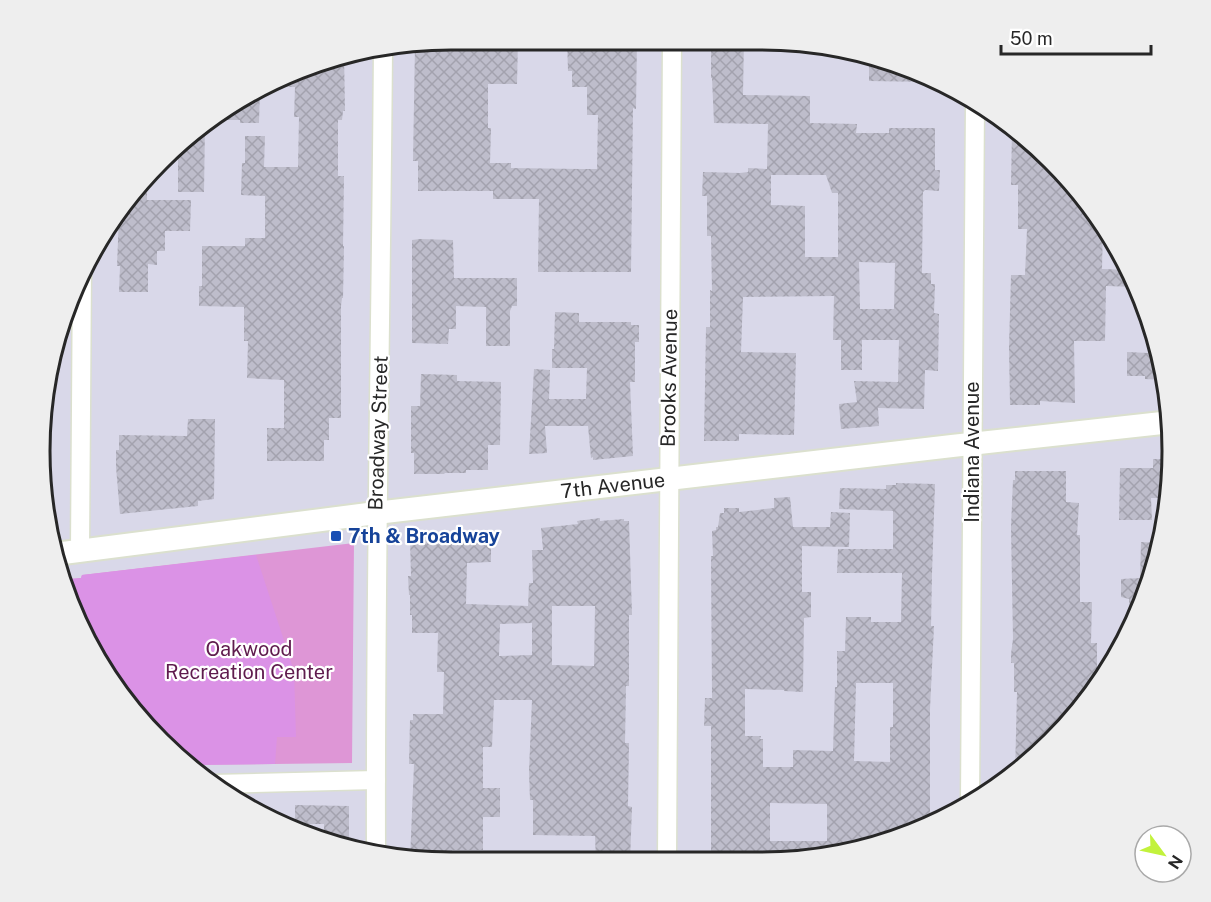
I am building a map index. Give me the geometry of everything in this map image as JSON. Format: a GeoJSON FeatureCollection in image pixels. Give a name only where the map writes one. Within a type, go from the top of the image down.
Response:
{"type":"FeatureCollection","features":[{"type":"Feature","properties":{"kind":"street","name":"Brooks Avenue"},"geometry":{"type":"LineString","coordinates":[[668,852],[668,479],[672,50]]}},
{"type":"Feature","properties":{"kind":"street","name":"Broadway Street"},"geometry":{"type":"LineString","coordinates":[[376,845],[376,513],[381,368],[383,55]]}},
{"type":"Feature","properties":{"kind":"street","name":"Indiana Avenue"},"geometry":{"type":"LineString","coordinates":[[970,793],[975,112]]}},
{"type":"Feature","properties":{"kind":"street"},"geometry":{"type":"LineString","coordinates":[[80,551],[82,293]]}},
{"type":"Feature","properties":{"kind":"street","name":"7th Avenue"},"geometry":{"type":"LineString","coordinates":[[63,553],[376,513],[1161,423]]}},
{"type":"Feature","properties":{"kind":"street"},"geometry":{"type":"LineString","coordinates":[[226,784],[376,780]]}},
{"type":"Feature","properties":{"kind":"green space","name":"Oakwood Recreation Center"},"geometry":{"type":"Polygon","coordinates":[[[354,543],[352,763],[201,765],[149,716],[103,652],[80,605],[71,579],[81,578],[82,575],[354,543]]]}},
{"type":"Feature","properties":{"kind":"green space","name":"Oakwood Recreation Center"},"geometry":{"type":"Polygon","coordinates":[[[256,555],[294,671],[296,737],[277,737],[275,764],[201,765],[167,735],[132,695],[103,652],[80,605],[71,579],[81,578],[82,575],[256,555]]]}},
{"type":"Feature","properties":{"kind":"building"},"geometry":{"type":"Polygon","coordinates":[[[518,50],[517,84],[488,84],[488,128],[491,128],[490,163],[511,163],[511,168],[597,169],[598,115],[587,115],[587,87],[572,87],[572,71],[568,71],[567,50],[637,50],[636,109],[633,108],[631,272],[538,272],[539,199],[493,199],[493,191],[418,191],[418,161],[413,161],[415,51],[518,50]]]}},
{"type":"Feature","properties":{"kind":"building"},"geometry":{"type":"Polygon","coordinates":[[[711,50],[744,50],[743,95],[810,96],[810,123],[857,124],[856,133],[889,133],[889,128],[935,128],[935,170],[940,170],[939,191],[925,190],[923,192],[922,273],[931,273],[931,284],[935,284],[934,313],[939,314],[938,371],[925,370],[924,409],[878,408],[879,426],[841,429],[839,404],[857,402],[854,381],[898,382],[899,340],[862,340],[862,370],[841,370],[841,340],[833,340],[834,296],[743,297],[741,352],[796,353],[794,435],[739,434],[739,441],[704,441],[706,327],[710,327],[710,290],[712,291],[711,236],[707,236],[707,196],[702,196],[703,172],[740,173],[748,172],[748,168],[767,169],[768,124],[714,123],[711,50]],[[771,175],[771,205],[805,206],[805,257],[838,257],[838,193],[832,193],[826,175],[771,175]],[[859,262],[860,309],[894,309],[895,263],[859,262]]]}},
{"type":"Feature","properties":{"kind":"building"},"geometry":{"type":"Polygon","coordinates":[[[344,64],[345,111],[343,111],[342,120],[338,120],[338,176],[344,176],[341,418],[329,418],[329,440],[324,440],[324,461],[267,461],[267,428],[284,428],[284,380],[247,378],[248,341],[244,341],[244,307],[199,306],[199,286],[202,286],[202,246],[245,246],[245,238],[265,238],[265,196],[241,195],[242,163],[245,163],[245,136],[265,136],[264,167],[298,167],[299,117],[294,117],[295,87],[283,87],[344,64]]]}},
{"type":"Feature","properties":{"kind":"building"},"geometry":{"type":"Polygon","coordinates":[[[869,65],[918,82],[869,81],[869,65]]]}},
{"type":"Feature","properties":{"kind":"building"},"geometry":{"type":"Polygon","coordinates":[[[260,98],[259,123],[240,123],[240,120],[224,120],[260,98]]]}},
{"type":"Feature","properties":{"kind":"building"},"geometry":{"type":"Polygon","coordinates":[[[205,134],[204,192],[178,192],[178,157],[205,134]]]}},
{"type":"Feature","properties":{"kind":"building"},"geometry":{"type":"Polygon","coordinates":[[[1012,138],[1044,167],[1079,207],[1103,242],[1102,269],[1118,270],[1126,287],[1106,286],[1105,341],[1074,341],[1075,403],[1040,401],[1040,405],[1010,405],[1011,275],[1025,275],[1027,229],[1018,229],[1018,185],[1011,185],[1012,138]]]}},
{"type":"Feature","properties":{"kind":"building"},"geometry":{"type":"Polygon","coordinates":[[[147,188],[147,200],[191,200],[190,231],[165,231],[165,251],[157,251],[157,265],[148,264],[148,292],[119,292],[120,266],[117,266],[119,226],[147,188]]]}},
{"type":"Feature","properties":{"kind":"building"},"geometry":{"type":"Polygon","coordinates":[[[412,240],[453,240],[454,278],[517,278],[517,306],[512,306],[510,311],[510,346],[486,346],[486,307],[456,306],[456,329],[449,329],[448,344],[412,343],[412,240]]]}},
{"type":"Feature","properties":{"kind":"building"},"geometry":{"type":"Polygon","coordinates":[[[555,312],[579,313],[579,322],[631,322],[631,325],[639,325],[639,342],[635,342],[635,382],[630,382],[633,456],[593,460],[588,426],[545,426],[547,453],[529,454],[534,369],[550,370],[549,399],[586,399],[587,368],[552,368],[555,312]]]}},
{"type":"Feature","properties":{"kind":"building"},"geometry":{"type":"Polygon","coordinates":[[[1127,352],[1149,353],[1155,380],[1145,379],[1145,376],[1127,376],[1127,352]]]}},
{"type":"Feature","properties":{"kind":"building"},"geometry":{"type":"Polygon","coordinates":[[[421,374],[457,375],[457,381],[501,382],[500,445],[488,445],[488,470],[466,470],[466,473],[414,474],[414,453],[411,453],[411,406],[420,406],[421,374]]]}},
{"type":"Feature","properties":{"kind":"building"},"geometry":{"type":"Polygon","coordinates":[[[188,419],[215,419],[214,499],[198,501],[198,506],[120,514],[116,467],[119,435],[187,436],[188,419]]]}},
{"type":"Feature","properties":{"kind":"building"},"geometry":{"type":"Polygon","coordinates":[[[1153,459],[1162,459],[1159,498],[1151,498],[1152,520],[1119,520],[1120,468],[1153,468],[1153,459]]]}},
{"type":"Feature","properties":{"kind":"building"},"geometry":{"type":"Polygon","coordinates":[[[1015,471],[1066,471],[1066,502],[1079,503],[1077,535],[1080,535],[1080,602],[1092,602],[1091,643],[1097,643],[1097,669],[1094,674],[1062,716],[1015,761],[1017,692],[1014,692],[1014,663],[1011,663],[1013,639],[1011,527],[1013,480],[1015,480],[1015,471]]]}},
{"type":"Feature","properties":{"kind":"building"},"geometry":{"type":"Polygon","coordinates":[[[935,484],[931,626],[934,626],[930,709],[930,815],[889,831],[838,845],[786,852],[711,852],[711,726],[704,726],[705,698],[712,698],[712,531],[718,527],[720,513],[724,513],[724,508],[739,508],[739,512],[774,508],[774,498],[790,497],[793,527],[830,527],[831,512],[850,513],[849,547],[802,546],[802,592],[811,592],[811,617],[804,618],[803,692],[745,689],[745,736],[761,736],[760,739],[763,739],[763,767],[793,767],[793,750],[833,751],[837,651],[845,651],[846,617],[871,617],[871,622],[901,622],[902,573],[837,573],[838,549],[893,549],[893,511],[839,509],[840,488],[886,489],[886,485],[935,484]],[[856,683],[854,761],[890,762],[893,683],[856,683]],[[770,803],[770,841],[827,841],[827,804],[770,803]]]}},
{"type":"Feature","properties":{"kind":"building"},"geometry":{"type":"Polygon","coordinates":[[[600,518],[600,521],[624,519],[624,521],[629,521],[632,615],[629,615],[629,686],[626,686],[625,743],[629,743],[628,806],[632,807],[630,852],[596,852],[595,836],[533,835],[533,800],[530,800],[529,771],[532,700],[494,700],[492,747],[483,747],[483,788],[500,788],[500,817],[483,817],[483,850],[452,850],[452,852],[410,850],[414,764],[409,764],[410,720],[413,720],[413,714],[443,714],[444,672],[437,672],[438,633],[412,633],[408,576],[411,576],[410,540],[438,540],[438,538],[491,532],[491,562],[467,563],[466,604],[528,606],[529,583],[533,583],[532,550],[543,550],[541,528],[578,524],[577,521],[600,518]],[[552,606],[552,665],[594,666],[595,606],[552,606]],[[532,623],[500,624],[499,656],[532,655],[532,623]]]}},
{"type":"Feature","properties":{"kind":"building"},"geometry":{"type":"Polygon","coordinates":[[[1141,542],[1151,543],[1140,580],[1129,609],[1129,599],[1121,597],[1121,579],[1140,578],[1141,542]]]}},
{"type":"Feature","properties":{"kind":"building"},"geometry":{"type":"Polygon","coordinates":[[[295,805],[349,806],[349,839],[324,832],[324,824],[303,824],[295,821],[295,805]]]}},
{"type":"Feature","properties":{"kind":"place","name":"7th & Broadway"},"geometry":{"type":"Point","coordinates":[336,536]}}]}
